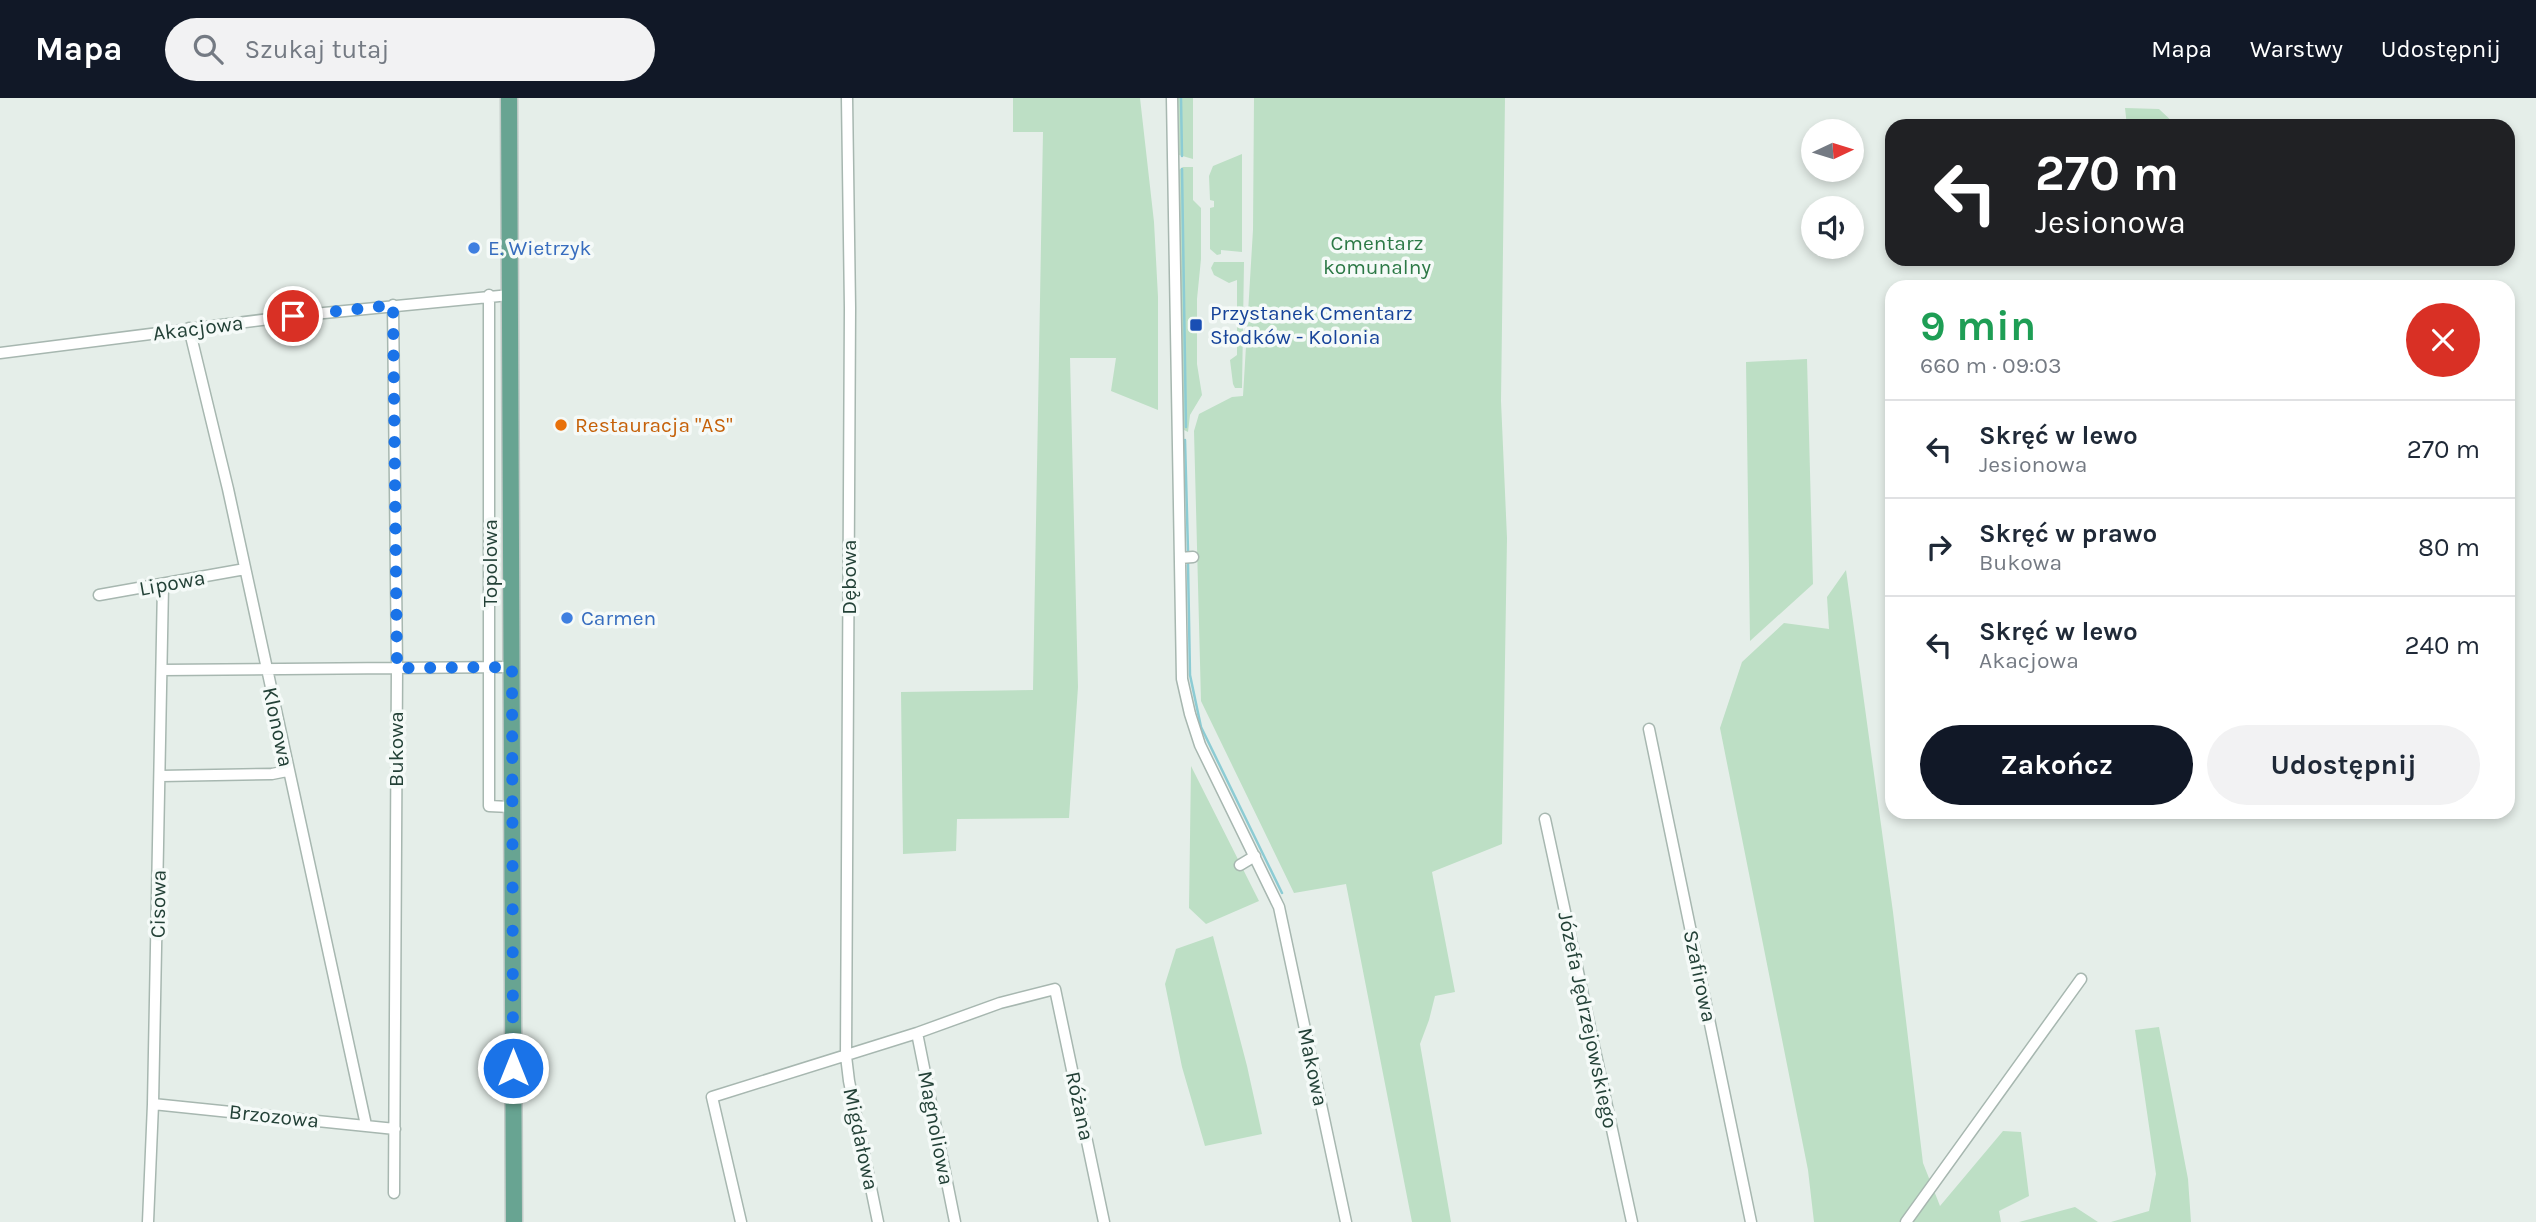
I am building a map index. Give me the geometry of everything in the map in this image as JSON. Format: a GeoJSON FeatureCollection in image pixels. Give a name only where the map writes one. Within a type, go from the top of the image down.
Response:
{"type":"FeatureCollection","features":[{"type":"Feature","properties":{"kind":"main road"},"geometry":{"type":"LineString","coordinates":[[509,98],[514,1222]]}},
{"type":"Feature","properties":{"kind":"street","name":"Dębowa"},"geometry":{"type":"LineString","coordinates":[[846,1056],[850,336],[847,98]]}},
{"type":"Feature","properties":{"kind":"street","name":"Makowa"},"geometry":{"type":"LineString","coordinates":[[1172,98],[1182,679],[1189,714],[1200,746],[1280,911],[1346,1222]]}},
{"type":"Feature","properties":{"kind":"street","name":"Akacjowa"},"geometry":{"type":"LineString","coordinates":[[0,353],[189,328],[489,295],[510,295]]}},
{"type":"Feature","properties":{"kind":"street","name":"Topolowa"},"geometry":{"type":"LineString","coordinates":[[489,295],[489,806],[512,807]]}},
{"type":"Feature","properties":{"kind":"street","name":"Bukowa"},"geometry":{"type":"LineString","coordinates":[[393,305],[397,668],[394,1193]]}},
{"type":"Feature","properties":{"kind":"street","name":"Klonowa"},"geometry":{"type":"LineString","coordinates":[[189,328],[267,668],[287,771],[366,1125]]}},
{"type":"Feature","properties":{"kind":"street"},"geometry":{"type":"LineString","coordinates":[[1180,558],[1193,557]]}},
{"type":"Feature","properties":{"kind":"street","name":"Lipowa"},"geometry":{"type":"LineString","coordinates":[[99,596],[245,569]]}},
{"type":"Feature","properties":{"kind":"street","name":"Cisowa"},"geometry":{"type":"LineString","coordinates":[[148,1222],[161,776],[163,585]]}},
{"type":"Feature","properties":{"kind":"street"},"geometry":{"type":"LineString","coordinates":[[162,670],[512,667]]}},
{"type":"Feature","properties":{"kind":"street","name":"Szafirowa"},"geometry":{"type":"LineString","coordinates":[[1649,729],[1751,1222]]}},
{"type":"Feature","properties":{"kind":"street"},"geometry":{"type":"LineString","coordinates":[[161,776],[272,774],[287,771]]}},
{"type":"Feature","properties":{"kind":"street","name":"Józefa Jędrzejowskiego"},"geometry":{"type":"LineString","coordinates":[[1545,819],[1632,1222]]}},
{"type":"Feature","properties":{"kind":"street"},"geometry":{"type":"LineString","coordinates":[[1240,864],[1255,856]]}},
{"type":"Feature","properties":{"kind":"street"},"geometry":{"type":"LineString","coordinates":[[1906,1222],[2081,979]]}},
{"type":"Feature","properties":{"kind":"street","name":"Różana"},"geometry":{"type":"LineString","coordinates":[[917,1033],[1009,1000],[1055,989],[1104,1222]]}},
{"type":"Feature","properties":{"kind":"street"},"geometry":{"type":"LineString","coordinates":[[741,1222],[712,1097],[917,1033]]}},
{"type":"Feature","properties":{"kind":"street","name":"Magnoliowa"},"geometry":{"type":"LineString","coordinates":[[917,1033],[955,1222]]}},
{"type":"Feature","properties":{"kind":"street","name":"Migdałowa"},"geometry":{"type":"LineString","coordinates":[[846,1056],[878,1222]]}},
{"type":"Feature","properties":{"kind":"street","name":"Brzozowa"},"geometry":{"type":"LineString","coordinates":[[153,1104],[395,1129]]}},
{"type":"Feature","properties":{"kind":"green space"},"geometry":{"type":"Polygon","coordinates":[[[1013,98],[1140,98],[1154,222],[1158,297],[1158,410],[1111,391],[1116,358],[1070,358],[1078,687],[1069,818],[957,819],[956,851],[903,854],[901,692],[1033,690],[1043,132],[1013,132],[1013,98]]]}},
{"type":"Feature","properties":{"kind":"green space"},"geometry":{"type":"Polygon","coordinates":[[[1178,98],[1193,98],[1193,159],[1179,155],[1178,98]]]}},
{"type":"Feature","properties":{"kind":"green space","name":"Cmentarz komunalny"},"geometry":{"type":"Polygon","coordinates":[[[1254,98],[1505,98],[1501,401],[1507,538],[1502,844],[1432,872],[1455,992],[1435,996],[1420,1044],[1451,1222],[1412,1222],[1346,884],[1294,893],[1201,701],[1194,431],[1199,414],[1232,397],[1243,396],[1253,230],[1254,98]]]}},
{"type":"Feature","properties":{"kind":"green space"},"geometry":{"type":"Polygon","coordinates":[[[2125,108],[2159,109],[2170,119],[2126,119],[2125,108]]]}},
{"type":"Feature","properties":{"kind":"green space"},"geometry":{"type":"Polygon","coordinates":[[[1242,154],[1242,252],[1221,250],[1221,254],[1217,255],[1210,249],[1210,208],[1214,207],[1214,201],[1210,200],[1209,176],[1213,166],[1242,154]]]}},
{"type":"Feature","properties":{"kind":"green space"},"geometry":{"type":"Polygon","coordinates":[[[1193,167],[1193,200],[1201,208],[1197,320],[1193,320],[1192,329],[1197,331],[1197,364],[1202,395],[1190,415],[1188,432],[1182,429],[1179,170],[1193,167]]]}},
{"type":"Feature","properties":{"kind":"green space"},"geometry":{"type":"Polygon","coordinates":[[[1214,262],[1244,262],[1242,388],[1235,388],[1233,384],[1230,360],[1237,355],[1237,280],[1229,283],[1214,275],[1211,268],[1214,262]]]}},
{"type":"Feature","properties":{"kind":"green space"},"geometry":{"type":"Polygon","coordinates":[[[1807,359],[1813,584],[1750,641],[1746,362],[1807,359]]]}},
{"type":"Feature","properties":{"kind":"green space"},"geometry":{"type":"Polygon","coordinates":[[[1846,570],[1893,912],[1923,1163],[1940,1206],[2003,1131],[2021,1132],[2029,1196],[1999,1211],[2001,1222],[1814,1222],[1808,1170],[1720,728],[1742,662],[1784,623],[1829,629],[1827,597],[1846,570]]]}},
{"type":"Feature","properties":{"kind":"green space"},"geometry":{"type":"Polygon","coordinates":[[[1191,766],[1259,901],[1206,924],[1189,908],[1191,766]]]}},
{"type":"Feature","properties":{"kind":"green space"},"geometry":{"type":"Polygon","coordinates":[[[1213,936],[1262,1134],[1205,1146],[1182,1067],[1165,984],[1176,949],[1213,936]]]}},
{"type":"Feature","properties":{"kind":"green space"},"geometry":{"type":"Polygon","coordinates":[[[2159,1027],[2188,1179],[2191,1222],[2111,1222],[2149,1211],[2156,1174],[2135,1030],[2159,1027]]]}},
{"type":"Feature","properties":{"kind":"green space"},"geometry":{"type":"Polygon","coordinates":[[[2075,1207],[2098,1222],[2019,1222],[2075,1207]]]}},
{"type":"Feature","properties":{"kind":"waterway"},"geometry":{"type":"LineString","coordinates":[[1181,98],[1182,156]]}},
{"type":"Feature","properties":{"kind":"waterway"},"geometry":{"type":"LineString","coordinates":[[1182,169],[1186,427]]}},
{"type":"Feature","properties":{"kind":"waterway"},"geometry":{"type":"LineString","coordinates":[[1185,440],[1188,551]]}},
{"type":"Feature","properties":{"kind":"waterway"},"geometry":{"type":"LineString","coordinates":[[1188,564],[1190,675],[1201,727],[1282,893]]}},
{"type":"Feature","properties":{"kind":"place","name":"E. Wietrzyk"},"geometry":{"type":"Point","coordinates":[474,248]}},
{"type":"Feature","properties":{"kind":"place","name":"Przystanek Cmentarz Słodków - Kolonia"},"geometry":{"type":"Point","coordinates":[1196,325]}},
{"type":"Feature","properties":{"kind":"place","name":"Restauracja \"AS\""},"geometry":{"type":"Point","coordinates":[561,425]}},
{"type":"Feature","properties":{"kind":"place","name":"Carmen"},"geometry":{"type":"Point","coordinates":[567,618]}},
{"type":"Feature","properties":{"kind":"route"},"geometry":{"type":"LineString","coordinates":[[293,316],[393,305],[397,668],[512,667],[513,1068]]}}]}
